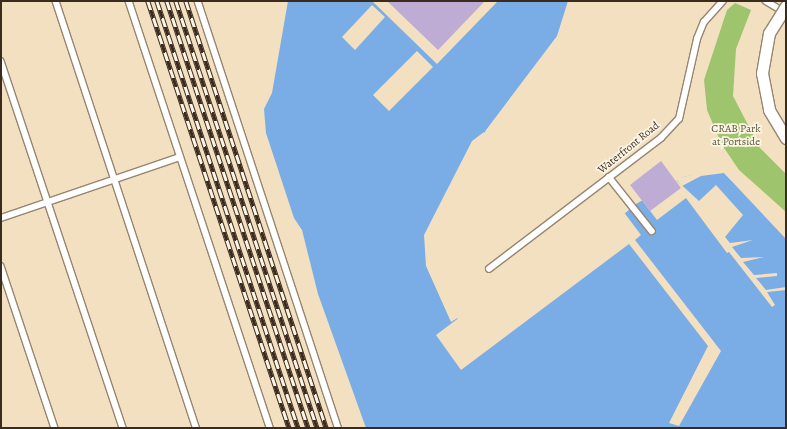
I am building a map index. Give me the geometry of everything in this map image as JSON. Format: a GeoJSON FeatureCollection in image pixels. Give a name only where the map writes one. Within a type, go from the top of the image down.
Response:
{"type":"FeatureCollection","features":[{"type":"Feature","properties":{"kind":"street"},"geometry":{"type":"LineString","coordinates":[[786,6],[769,33],[762,73],[769,110],[786,138]]}},
{"type":"Feature","properties":{"kind":"lane"},"geometry":{"type":"LineString","coordinates":[[56,1],[196,428]]}},
{"type":"Feature","properties":{"kind":"lane"},"geometry":{"type":"LineString","coordinates":[[129,1],[270,428]]}},
{"type":"Feature","properties":{"kind":"lane"},"geometry":{"type":"LineString","coordinates":[[198,1],[338,428]]}},
{"type":"Feature","properties":{"kind":"lane","name":"Waterfront Road"},"geometry":{"type":"LineString","coordinates":[[489,269],[609,178],[679,119],[697,39],[704,22],[722,1]]}},
{"type":"Feature","properties":{"kind":"lane"},"geometry":{"type":"LineString","coordinates":[[766,1],[786,13]]}},
{"type":"Feature","properties":{"kind":"lane"},"geometry":{"type":"LineString","coordinates":[[1,61],[46,202],[123,428]]}},
{"type":"Feature","properties":{"kind":"lane"},"geometry":{"type":"LineString","coordinates":[[1,218],[180,157]]}},
{"type":"Feature","properties":{"kind":"lane"},"geometry":{"type":"LineString","coordinates":[[609,178],[652,231]]}},
{"type":"Feature","properties":{"kind":"lane"},"geometry":{"type":"LineString","coordinates":[[1,266],[55,428]]}},
{"type":"Feature","properties":{"kind":"green space","name":"CRAB Park at Portside"},"geometry":{"type":"Polygon","coordinates":[[[735,3],[751,10],[736,49],[733,96],[760,148],[786,174],[786,212],[739,170],[722,145],[707,110],[704,80],[727,10],[735,3]]]}},
{"type":"Feature","properties":{"kind":"water"},"geometry":{"type":"Polygon","coordinates":[[[276,1],[568,1],[557,36],[486,130],[461,183],[428,232],[429,262],[457,318],[471,327],[490,326],[636,204],[683,177],[720,169],[786,234],[786,428],[359,428],[258,124],[276,1]]]}},
{"type":"Feature","properties":{"kind":"pier"},"geometry":{"type":"Polygon","coordinates":[[[275,1],[288,1],[272,93],[264,109],[266,133],[294,218],[302,230],[318,294],[366,428],[357,428],[306,292],[258,132],[256,106],[275,1]]]}},
{"type":"Feature","properties":{"kind":"pier"},"geometry":{"type":"Polygon","coordinates":[[[372,1],[498,1],[437,64],[372,1]]]}},
{"type":"Feature","properties":{"kind":"pier"},"geometry":{"type":"Polygon","coordinates":[[[372,5],[385,17],[355,50],[342,37],[372,5]]]}},
{"type":"Feature","properties":{"kind":"pier"},"geometry":{"type":"Polygon","coordinates":[[[417,51],[433,67],[389,111],[373,95],[417,51]]]}},
{"type":"Feature","properties":{"kind":"pier"},"geometry":{"type":"Polygon","coordinates":[[[484,132],[486,134],[462,183],[430,233],[431,261],[459,317],[451,322],[426,266],[424,235],[472,141],[484,132]]]}},
{"type":"Feature","properties":{"kind":"pier"},"geometry":{"type":"Polygon","coordinates":[[[720,167],[730,170],[786,231],[786,239],[724,173],[701,176],[682,186],[676,179],[720,167]]]}},
{"type":"Feature","properties":{"kind":"pier"},"geometry":{"type":"Polygon","coordinates":[[[675,179],[699,201],[716,185],[743,215],[725,237],[730,243],[753,240],[732,247],[741,258],[764,257],[743,262],[754,275],[777,273],[777,276],[756,278],[766,290],[786,287],[786,290],[767,292],[775,305],[772,307],[729,252],[727,253],[686,198],[657,220],[641,199],[675,179]]]}},
{"type":"Feature","properties":{"kind":"pier"},"geometry":{"type":"Polygon","coordinates":[[[623,211],[641,235],[635,240],[721,351],[679,426],[669,423],[708,346],[629,244],[461,370],[436,335],[460,317],[472,325],[489,324],[623,211]]]}},
{"type":"Feature","properties":{"kind":"building"},"geometry":{"type":"Polygon","coordinates":[[[387,1],[485,1],[438,50],[387,1]]]}},
{"type":"Feature","properties":{"kind":"building"},"geometry":{"type":"Polygon","coordinates":[[[661,161],[681,188],[650,211],[630,185],[661,161]]]}},
{"type":"Feature","properties":{"kind":"railway"},"geometry":{"type":"LineString","coordinates":[[148,1],[289,428]]}},
{"type":"Feature","properties":{"kind":"railway"},"geometry":{"type":"LineString","coordinates":[[157,1],[298,428]]}},
{"type":"Feature","properties":{"kind":"railway"},"geometry":{"type":"LineString","coordinates":[[167,1],[308,428]]}},
{"type":"Feature","properties":{"kind":"railway"},"geometry":{"type":"LineString","coordinates":[[176,1],[317,428]]}},
{"type":"Feature","properties":{"kind":"railway"},"geometry":{"type":"LineString","coordinates":[[186,1],[326,428]]}}]}
